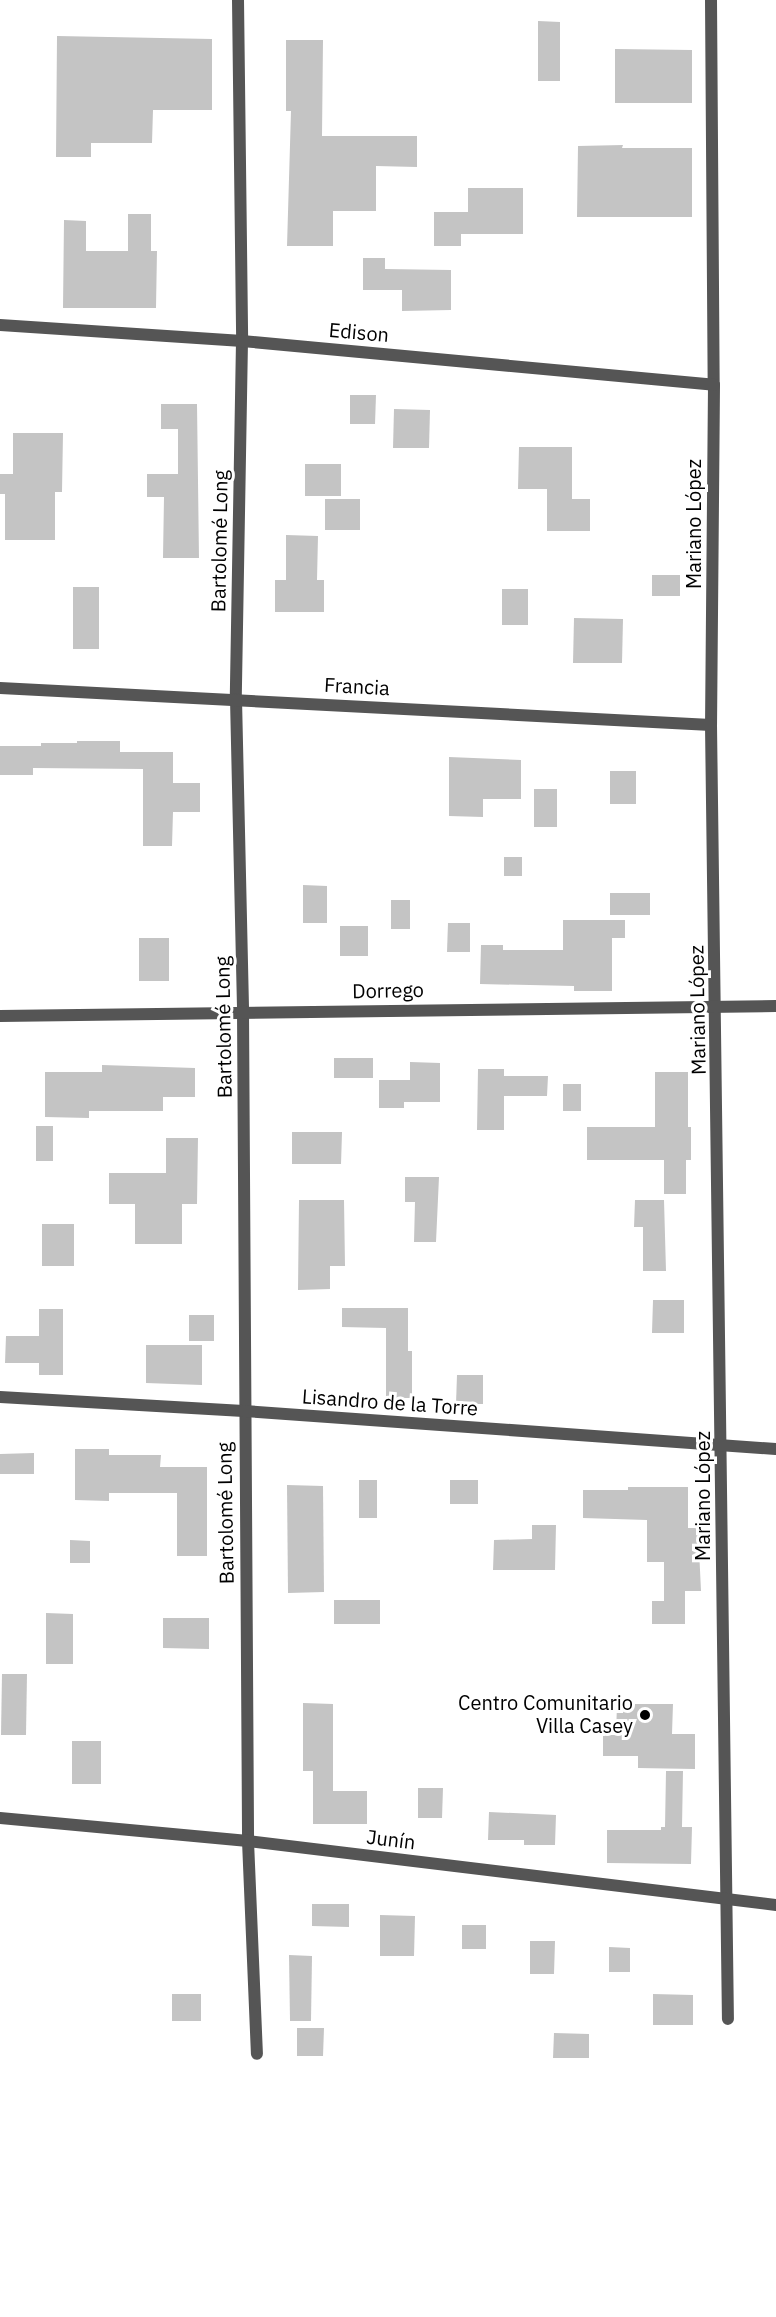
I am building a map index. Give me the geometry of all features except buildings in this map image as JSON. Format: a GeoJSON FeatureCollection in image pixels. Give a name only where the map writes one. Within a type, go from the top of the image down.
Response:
{"type":"FeatureCollection","features":[{"type":"Feature","properties":{"kind":"street","name":"Bartolomé Long"},"geometry":{"type":"LineString","coordinates":[[237,0],[242,341],[236,699],[243,1011],[248,1841],[257,2054]]}},
{"type":"Feature","properties":{"kind":"street","name":"Mariano López"},"geometry":{"type":"LineString","coordinates":[[711,0],[714,385],[711,725],[717,1006],[724,1900],[728,2019]]}},
{"type":"Feature","properties":{"kind":"street","name":"Edison"},"geometry":{"type":"LineString","coordinates":[[0,326],[242,341],[714,385]]}},
{"type":"Feature","properties":{"kind":"street","name":"Francia"},"geometry":{"type":"LineString","coordinates":[[0,687],[711,725]]}},
{"type":"Feature","properties":{"kind":"street","name":"Dorrego"},"geometry":{"type":"LineString","coordinates":[[0,1016],[243,1011],[776,1006]]}},
{"type":"Feature","properties":{"kind":"street","name":"Lisandro de la Torre"},"geometry":{"type":"LineString","coordinates":[[0,1397],[244,1411],[776,1449]]}},
{"type":"Feature","properties":{"kind":"street","name":"Junín"},"geometry":{"type":"LineString","coordinates":[[0,1818],[248,1841],[776,1905]]}},
{"type":"Feature","properties":{"kind":"place","name":"Centro Comunitario Villa Casey"},"geometry":{"type":"Point","coordinates":[645,1715]}}]}
